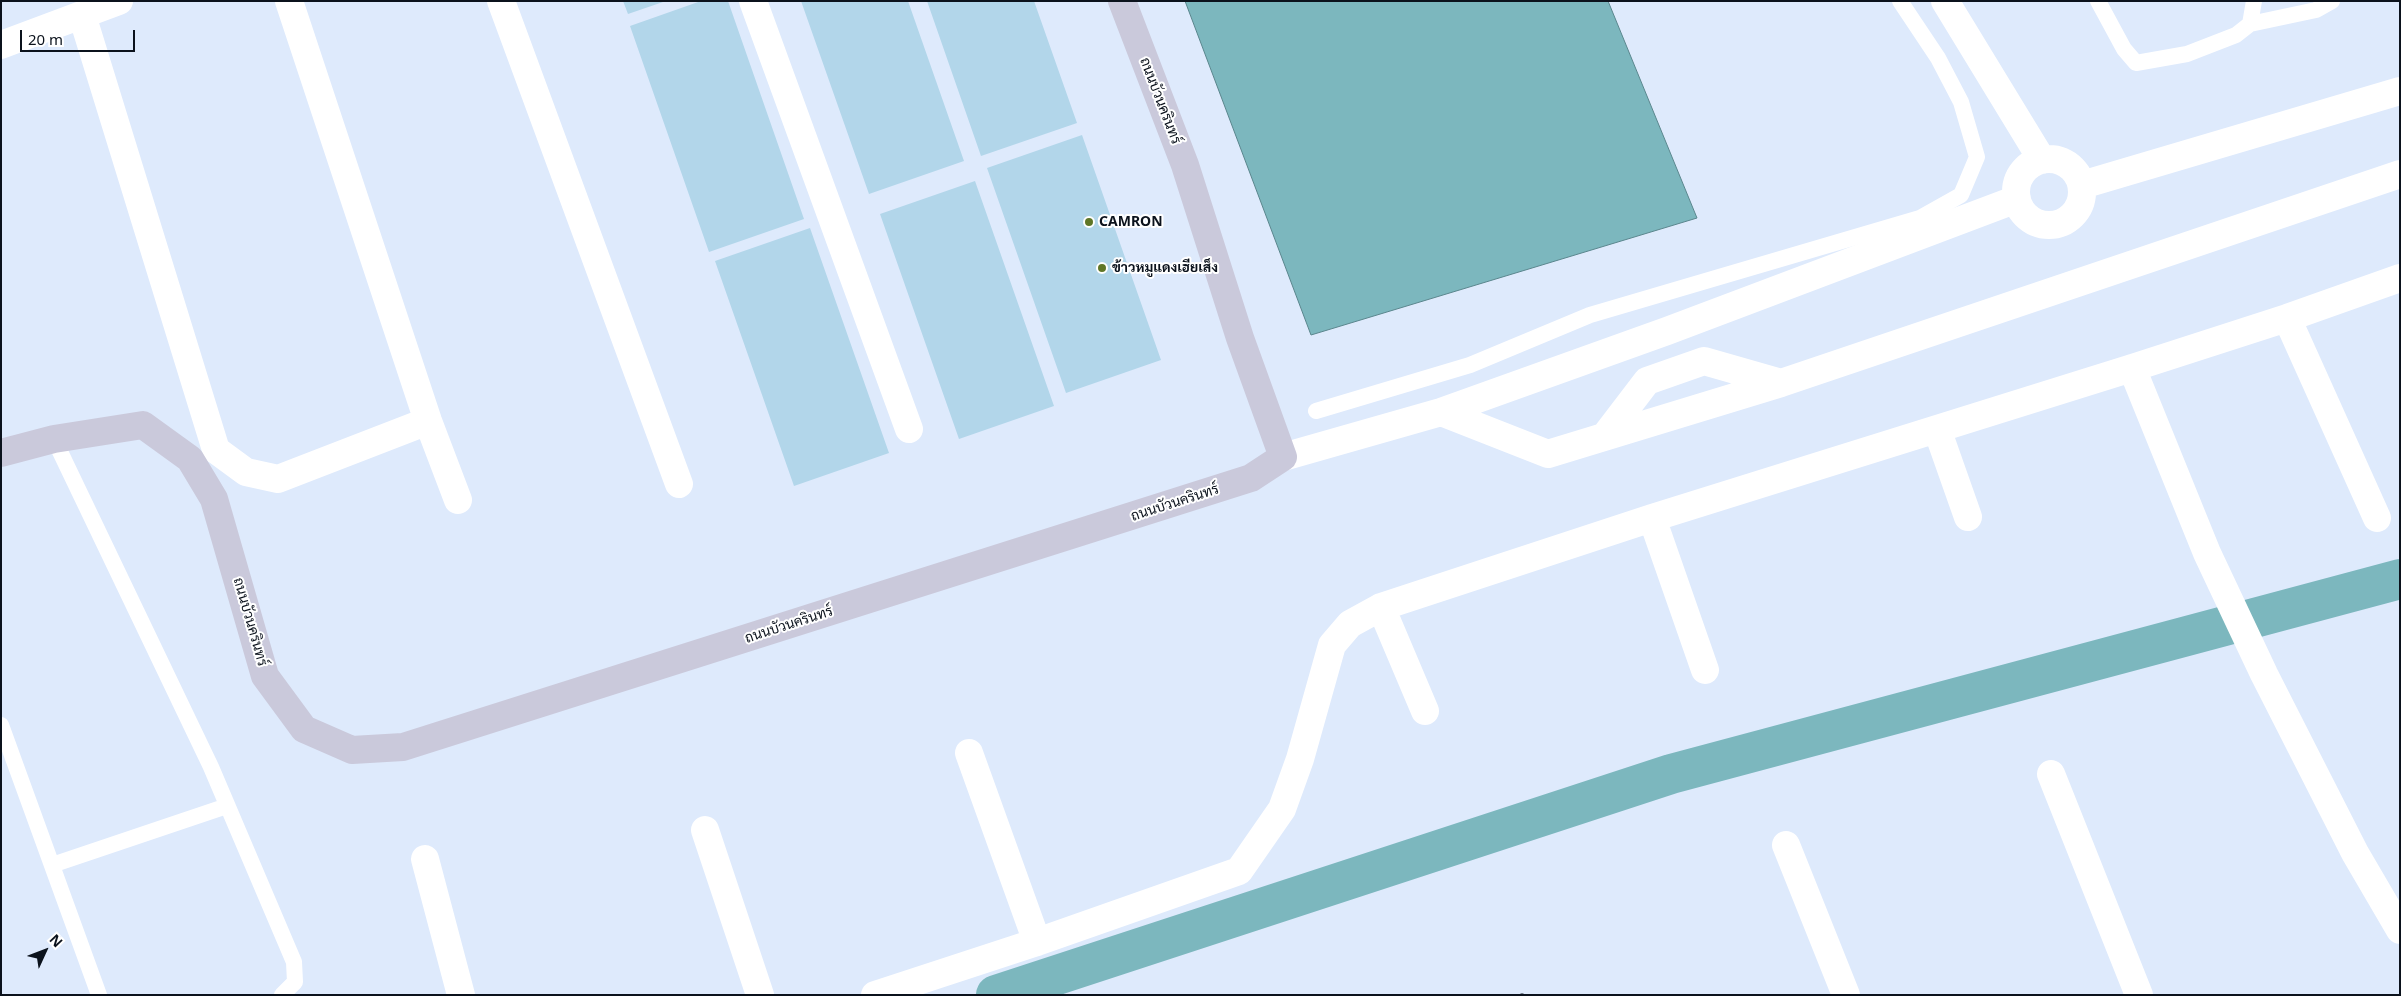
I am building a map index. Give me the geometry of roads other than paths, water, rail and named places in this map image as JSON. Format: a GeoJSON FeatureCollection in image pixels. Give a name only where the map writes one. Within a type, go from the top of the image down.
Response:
{"type":"FeatureCollection","features":[{"type":"Feature","properties":{"kind":"street"},"geometry":{"type":"LineString","coordinates":[[1,45],[120,1]]}},
{"type":"Feature","properties":{"kind":"street"},"geometry":{"type":"LineString","coordinates":[[289,1],[428,422],[458,500]]}},
{"type":"Feature","properties":{"kind":"street"},"geometry":{"type":"LineString","coordinates":[[501,1],[679,484]]}},
{"type":"Feature","properties":{"kind":"street"},"geometry":{"type":"LineString","coordinates":[[753,1],[909,429]]}},
{"type":"Feature","properties":{"kind":"street","name":"ถนนบัวนครินทร์"},"geometry":{"type":"LineString","coordinates":[[2,451],[54,439],[143,425],[190,459],[214,499],[266,676],[304,728],[352,750],[403,747],[1251,478],[1283,457],[1240,338],[1185,165],[1122,1]]}},
{"type":"Feature","properties":{"kind":"street"},"geometry":{"type":"LineString","coordinates":[[1946,1],[2042,160]]}},
{"type":"Feature","properties":{"kind":"street"},"geometry":{"type":"LineString","coordinates":[[82,15],[216,450],[246,472],[278,479],[428,422]]}},
{"type":"Feature","properties":{"kind":"street"},"geometry":{"type":"LineString","coordinates":[[2082,185],[2400,91]]}},
{"type":"Feature","properties":{"kind":"street"},"geometry":{"type":"LineString","coordinates":[[2055,159],[2067,164],[2076,173],[2082,185],[2082,199],[2078,211],[2068,220],[2056,225],[2043,225],[2031,221],[2021,211],[2017,199],[2016,186],[2021,174],[2030,165],[2042,160],[2055,159]]}},
{"type":"Feature","properties":{"kind":"street"},"geometry":{"type":"LineString","coordinates":[[1440,412],[1548,454],[1781,383],[2400,174]]}},
{"type":"Feature","properties":{"kind":"street"},"geometry":{"type":"LineString","coordinates":[[1283,457],[1440,412],[1667,331],[2017,199]]}},
{"type":"Feature","properties":{"kind":"street"},"geometry":{"type":"LineString","coordinates":[[875,995],[1037,942],[1239,871],[1282,809],[1300,759],[1332,645],[1350,624],[1381,607],[1652,518],[2287,318],[2400,278]]}},
{"type":"Feature","properties":{"kind":"street"},"geometry":{"type":"LineString","coordinates":[[2287,318],[2377,518]]}},
{"type":"Feature","properties":{"kind":"street"},"geometry":{"type":"LineString","coordinates":[[1606,436],[1647,381],[1704,362],[1781,383]]}},
{"type":"Feature","properties":{"kind":"street"},"geometry":{"type":"LineString","coordinates":[[2132,368],[2207,553],[2264,674],[2355,853],[2400,930]]}},
{"type":"Feature","properties":{"kind":"street"},"geometry":{"type":"LineString","coordinates":[[1937,429],[1968,517]]}},
{"type":"Feature","properties":{"kind":"street"},"geometry":{"type":"LineString","coordinates":[[1652,518],[1705,670]]}},
{"type":"Feature","properties":{"kind":"street"},"geometry":{"type":"LineString","coordinates":[[1381,607],[1424,711]]}},
{"type":"Feature","properties":{"kind":"street"},"geometry":{"type":"LineString","coordinates":[[969,753],[1037,942]]}},
{"type":"Feature","properties":{"kind":"street"},"geometry":{"type":"LineString","coordinates":[[2051,774],[2139,995]]}},
{"type":"Feature","properties":{"kind":"street"},"geometry":{"type":"LineString","coordinates":[[705,830],[760,995]]}},
{"type":"Feature","properties":{"kind":"street"},"geometry":{"type":"LineString","coordinates":[[1786,845],[1846,995]]}},
{"type":"Feature","properties":{"kind":"street"},"geometry":{"type":"LineString","coordinates":[[425,859],[460,995]]}},
{"type":"Feature","properties":{"kind":"lane"},"geometry":{"type":"LineString","coordinates":[[1316,411],[1470,365],[1590,315],[1920,218],[1961,195],[1977,157],[1961,102],[1938,58],[1900,1]]}},
{"type":"Feature","properties":{"kind":"lane"},"geometry":{"type":"LineString","coordinates":[[2098,1],[2124,49],[2136,64],[2187,54],[2236,35],[2250,24],[2316,10],[2332,1]]}},
{"type":"Feature","properties":{"kind":"lane"},"geometry":{"type":"LineString","coordinates":[[2250,24],[2254,1]]}},
{"type":"Feature","properties":{"kind":"lane"},"geometry":{"type":"LineString","coordinates":[[54,439],[211,767],[294,962],[295,982],[282,995]]}},
{"type":"Feature","properties":{"kind":"lane"},"geometry":{"type":"LineString","coordinates":[[1,725],[100,995]]}},
{"type":"Feature","properties":{"kind":"lane"},"geometry":{"type":"LineString","coordinates":[[52,865],[228,806]]}},
{"type":"Feature","properties":{"kind":"waterway"},"geometry":{"type":"LineString","coordinates":[[996,995],[1671,774],[2400,579]]}},
{"type":"Feature","properties":{"kind":"place","name":"CAMRON"},"geometry":{"type":"Point","coordinates":[1089,222]}},
{"type":"Feature","properties":{"kind":"place","name":"ข้าวหมูแดงเฮียเส็ง"},"geometry":{"type":"Point","coordinates":[1102,268]}}]}
